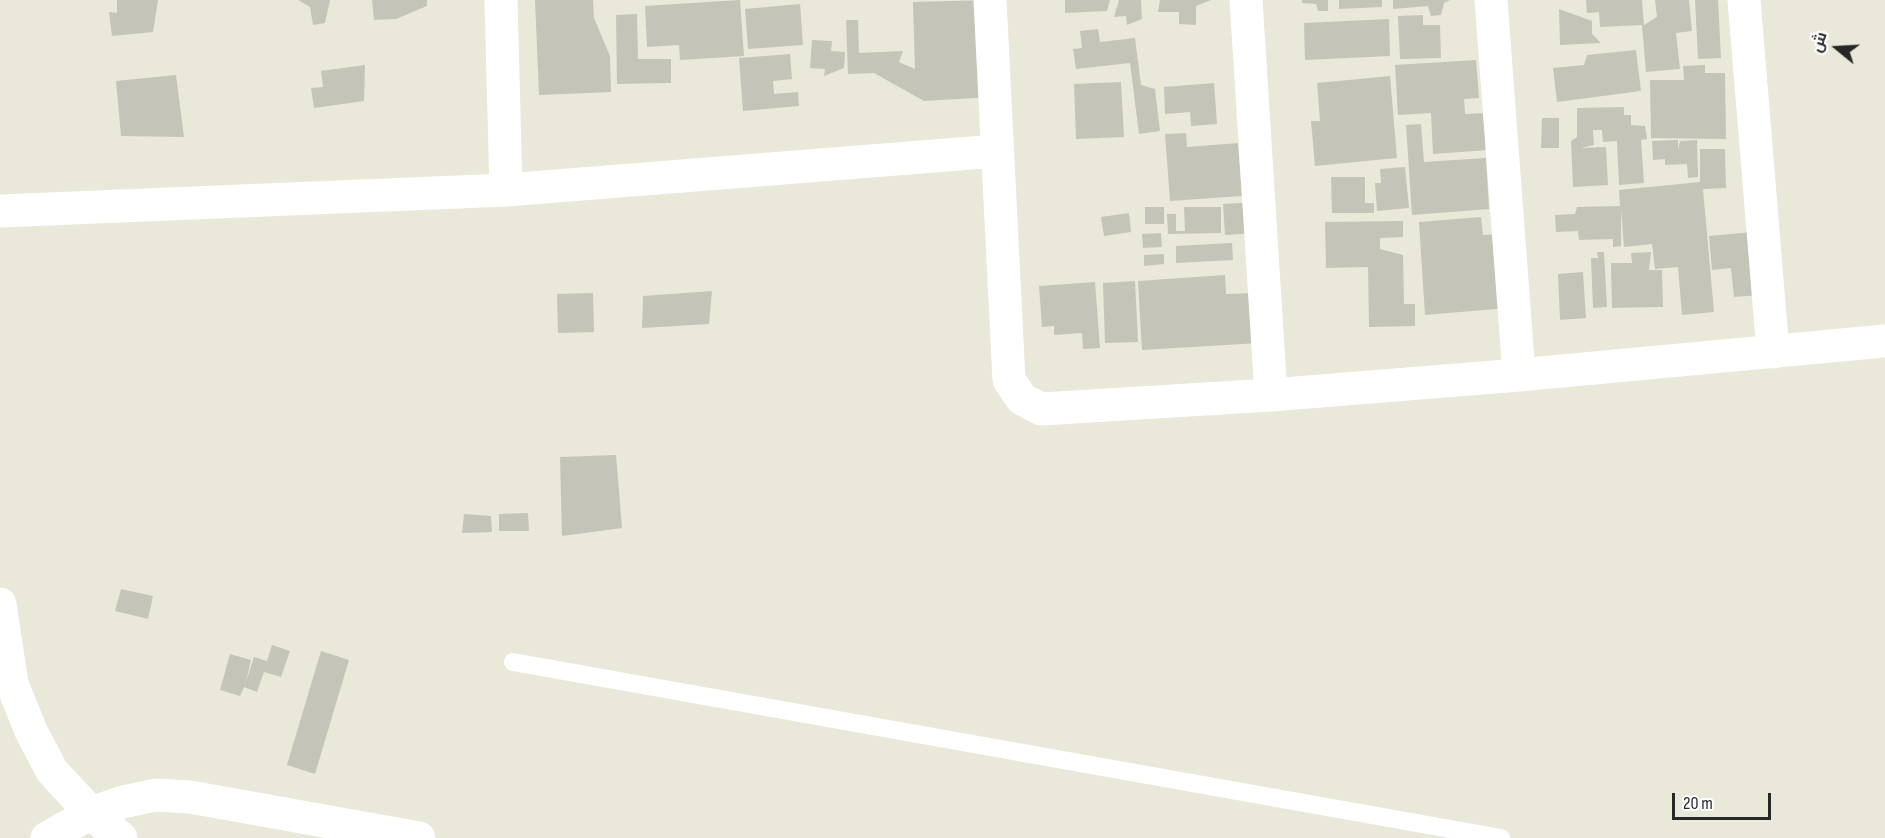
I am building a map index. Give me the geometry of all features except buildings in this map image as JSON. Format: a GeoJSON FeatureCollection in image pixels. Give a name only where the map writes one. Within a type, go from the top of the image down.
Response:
{"type":"FeatureCollection","features":[{"type":"Feature","properties":{"kind":"street"},"geometry":{"type":"LineString","coordinates":[[501,0],[506,190]]}},
{"type":"Feature","properties":{"kind":"street"},"geometry":{"type":"LineString","coordinates":[[990,0],[1009,380],[1022,399],[1041,409],[1271,395],[1519,375],[1885,341]]}},
{"type":"Feature","properties":{"kind":"street"},"geometry":{"type":"LineString","coordinates":[[1246,0],[1271,395]]}},
{"type":"Feature","properties":{"kind":"street"},"geometry":{"type":"LineString","coordinates":[[1491,0],[1519,375]]}},
{"type":"Feature","properties":{"kind":"street"},"geometry":{"type":"LineString","coordinates":[[1744,0],[1773,352]]}},
{"type":"Feature","properties":{"kind":"street"},"geometry":{"type":"LineString","coordinates":[[0,211],[506,190],[997,151]]}},
{"type":"Feature","properties":{"kind":"street"},"geometry":{"type":"LineString","coordinates":[[0,604],[12,684],[31,730],[52,771],[91,813],[120,838]]}},
{"type":"Feature","properties":{"kind":"street"},"geometry":{"type":"LineString","coordinates":[[47,838],[91,813],[123,802],[155,795],[190,797],[419,838]]}},
{"type":"Feature","properties":{"kind":"lane"},"geometry":{"type":"LineString","coordinates":[[513,662],[1501,838]]}}]}
